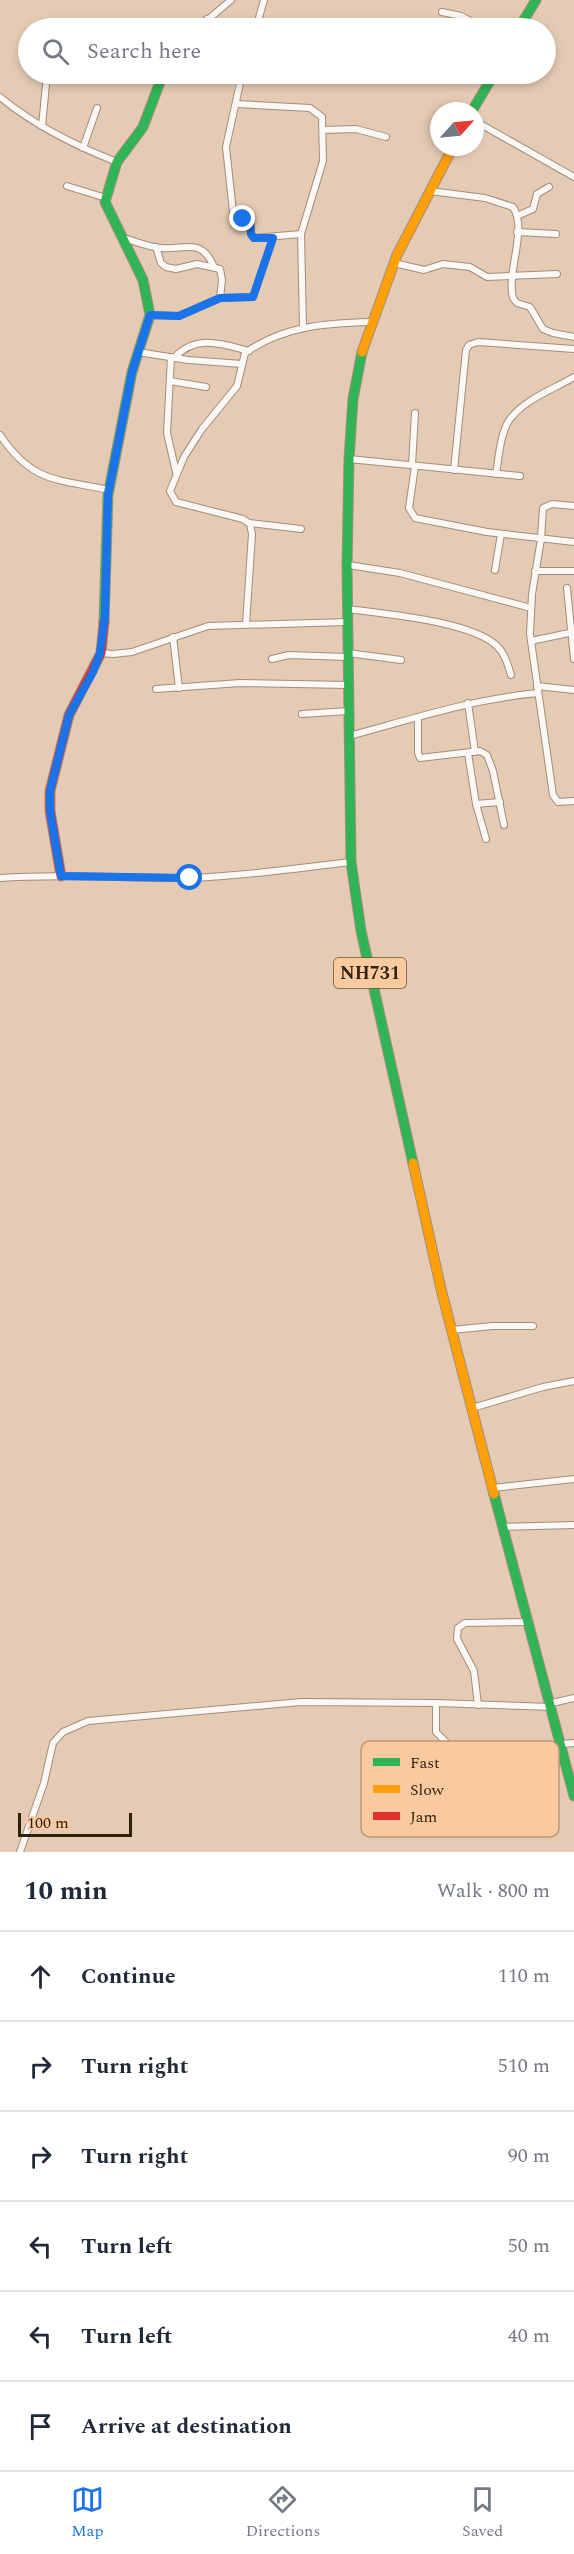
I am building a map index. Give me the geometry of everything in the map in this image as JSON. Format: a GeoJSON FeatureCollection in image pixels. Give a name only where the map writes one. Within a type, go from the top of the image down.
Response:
{"type":"FeatureCollection","features":[{"type":"Feature","properties":{"kind":"main road"},"geometry":{"type":"LineString","coordinates":[[525,18],[536,0]]}},
{"type":"Feature","properties":{"kind":"main road"},"geometry":{"type":"LineString","coordinates":[[61,876],[51,822],[50,791],[69,715],[93,672],[100,653],[105,615],[109,490],[129,384],[150,315],[143,279],[117,224],[107,209],[106,198],[117,162],[143,127],[158,84]]}},
{"type":"Feature","properties":{"kind":"main road"},"geometry":{"type":"LineString","coordinates":[[477,102],[488,84]]}},
{"type":"Feature","properties":{"kind":"main road","name":"NH731"},"geometry":{"type":"LineString","coordinates":[[448,156],[393,263],[361,354],[353,399],[349,459],[347,565],[351,862],[356,906],[373,985],[452,1330],[574,1796]]}},
{"type":"Feature","properties":{"kind":"street"},"geometry":{"type":"LineString","coordinates":[[208,18],[231,0]]}},
{"type":"Feature","properties":{"kind":"street"},"geometry":{"type":"LineString","coordinates":[[258,18],[264,0]]}},
{"type":"Feature","properties":{"kind":"street"},"geometry":{"type":"LineString","coordinates":[[442,12],[465,18]]}},
{"type":"Feature","properties":{"kind":"street"},"geometry":{"type":"LineString","coordinates":[[42,126],[46,84]]}},
{"type":"Feature","properties":{"kind":"street"},"geometry":{"type":"LineString","coordinates":[[240,84],[226,154],[233,212],[237,217],[250,221],[251,234],[254,238],[301,234]]}},
{"type":"Feature","properties":{"kind":"street"},"geometry":{"type":"LineString","coordinates":[[0,97],[20,113],[42,126],[83,148],[117,162]]}},
{"type":"Feature","properties":{"kind":"street"},"geometry":{"type":"LineString","coordinates":[[237,104],[310,108],[322,117],[323,161],[301,234],[303,327]]}},
{"type":"Feature","properties":{"kind":"street"},"geometry":{"type":"LineString","coordinates":[[83,148],[97,108]]}},
{"type":"Feature","properties":{"kind":"street"},"geometry":{"type":"LineString","coordinates":[[484,126],[574,177]]}},
{"type":"Feature","properties":{"kind":"street"},"geometry":{"type":"LineString","coordinates":[[323,130],[356,129],[386,137]]}},
{"type":"Feature","properties":{"kind":"street"},"geometry":{"type":"LineString","coordinates":[[67,186],[106,198]]}},
{"type":"Feature","properties":{"kind":"street"},"geometry":{"type":"LineString","coordinates":[[517,216],[532,209],[537,194],[549,187]]}},
{"type":"Feature","properties":{"kind":"street"},"geometry":{"type":"LineString","coordinates":[[429,191],[484,198],[513,207],[517,216],[511,293],[514,300],[530,307],[538,323],[547,332],[574,337]]}},
{"type":"Feature","properties":{"kind":"street"},"geometry":{"type":"LineString","coordinates":[[517,232],[556,234]]}},
{"type":"Feature","properties":{"kind":"street"},"geometry":{"type":"LineString","coordinates":[[124,238],[156,247],[192,246],[205,252],[214,267]]}},
{"type":"Feature","properties":{"kind":"street"},"geometry":{"type":"LineString","coordinates":[[150,315],[187,314],[205,303],[220,298],[253,297],[273,238]]}},
{"type":"Feature","properties":{"kind":"street"},"geometry":{"type":"LineString","coordinates":[[156,247],[161,263],[166,267],[176,269],[197,264],[220,269],[220,298]]}},
{"type":"Feature","properties":{"kind":"street"},"geometry":{"type":"LineString","coordinates":[[393,263],[424,270],[447,264],[474,268],[487,277],[557,274]]}},
{"type":"Feature","properties":{"kind":"street"},"geometry":{"type":"LineString","coordinates":[[301,530],[249,523],[243,519],[176,502],[170,491],[177,473],[202,429],[237,386],[242,358],[249,351],[303,327],[371,322]]}},
{"type":"Feature","properties":{"kind":"street"},"geometry":{"type":"LineString","coordinates":[[177,473],[167,432],[173,358],[185,348],[199,342],[216,342],[249,351]]}},
{"type":"Feature","properties":{"kind":"street"},"geometry":{"type":"LineString","coordinates":[[454,470],[466,350],[469,345],[478,342],[574,349]]}},
{"type":"Feature","properties":{"kind":"street"},"geometry":{"type":"LineString","coordinates":[[138,352],[173,358],[242,364]]}},
{"type":"Feature","properties":{"kind":"street"},"geometry":{"type":"LineString","coordinates":[[496,474],[502,442],[510,419],[525,405],[574,377]]}},
{"type":"Feature","properties":{"kind":"street"},"geometry":{"type":"LineString","coordinates":[[170,381],[206,387]]}},
{"type":"Feature","properties":{"kind":"street"},"geometry":{"type":"LineString","coordinates":[[415,412],[414,466],[410,508],[415,518],[501,534],[574,542]]}},
{"type":"Feature","properties":{"kind":"street"},"geometry":{"type":"LineString","coordinates":[[0,435],[12,454],[33,471],[47,477],[109,490]]}},
{"type":"Feature","properties":{"kind":"street"},"geometry":{"type":"LineString","coordinates":[[349,459],[520,476]]}},
{"type":"Feature","properties":{"kind":"street"},"geometry":{"type":"LineString","coordinates":[[574,506],[552,504],[543,508],[531,608],[531,641],[553,795],[558,802],[574,801]]}},
{"type":"Feature","properties":{"kind":"street"},"geometry":{"type":"LineString","coordinates":[[246,624],[252,534],[249,523]]}},
{"type":"Feature","properties":{"kind":"street"},"geometry":{"type":"LineString","coordinates":[[495,570],[501,534]]}},
{"type":"Feature","properties":{"kind":"street"},"geometry":{"type":"LineString","coordinates":[[347,565],[400,573],[531,608]]}},
{"type":"Feature","properties":{"kind":"street"},"geometry":{"type":"LineString","coordinates":[[535,571],[574,571]]}},
{"type":"Feature","properties":{"kind":"street"},"geometry":{"type":"LineString","coordinates":[[567,588],[574,659]]}},
{"type":"Feature","properties":{"kind":"street"},"geometry":{"type":"LineString","coordinates":[[347,609],[455,626],[496,645],[505,657],[511,675]]}},
{"type":"Feature","properties":{"kind":"street"},"geometry":{"type":"LineString","coordinates":[[100,653],[124,654],[208,626],[347,622]]}},
{"type":"Feature","properties":{"kind":"street"},"geometry":{"type":"LineString","coordinates":[[531,641],[572,632]]}},
{"type":"Feature","properties":{"kind":"street"},"geometry":{"type":"LineString","coordinates":[[174,637],[179,688]]}},
{"type":"Feature","properties":{"kind":"street"},"geometry":{"type":"LineString","coordinates":[[273,659],[289,655],[347,655],[401,660]]}},
{"type":"Feature","properties":{"kind":"street"},"geometry":{"type":"LineString","coordinates":[[156,689],[240,683],[348,685]]}},
{"type":"Feature","properties":{"kind":"street"},"geometry":{"type":"LineString","coordinates":[[349,736],[501,696],[538,690],[574,690]]}},
{"type":"Feature","properties":{"kind":"street"},"geometry":{"type":"LineString","coordinates":[[468,703],[475,752]]}},
{"type":"Feature","properties":{"kind":"street"},"geometry":{"type":"LineString","coordinates":[[302,714],[348,711]]}},
{"type":"Feature","properties":{"kind":"street"},"geometry":{"type":"LineString","coordinates":[[418,717],[420,758],[475,752],[484,753],[490,760],[504,825]]}},
{"type":"Feature","properties":{"kind":"street"},"geometry":{"type":"LineString","coordinates":[[468,753],[476,804],[486,839]]}},
{"type":"Feature","properties":{"kind":"street"},"geometry":{"type":"LineString","coordinates":[[476,804],[500,802]]}},
{"type":"Feature","properties":{"kind":"street"},"geometry":{"type":"LineString","coordinates":[[0,878],[235,876],[351,862]]}},
{"type":"Feature","properties":{"kind":"street"},"geometry":{"type":"LineString","coordinates":[[452,1330],[492,1326],[533,1326]]}},
{"type":"Feature","properties":{"kind":"street"},"geometry":{"type":"LineString","coordinates":[[471,1408],[543,1387],[574,1381]]}},
{"type":"Feature","properties":{"kind":"street"},"geometry":{"type":"LineString","coordinates":[[492,1488],[574,1479]]}},
{"type":"Feature","properties":{"kind":"street"},"geometry":{"type":"LineString","coordinates":[[503,1527],[574,1525]]}},
{"type":"Feature","properties":{"kind":"street"},"geometry":{"type":"LineString","coordinates":[[478,1705],[474,1671],[457,1639],[458,1628],[465,1623],[529,1622]]}},
{"type":"Feature","properties":{"kind":"street"},"geometry":{"type":"LineString","coordinates":[[20,1852],[44,1783],[53,1743],[63,1732],[100,1719],[301,1702],[552,1706],[574,1698]]}},
{"type":"Feature","properties":{"kind":"street"},"geometry":{"type":"LineString","coordinates":[[436,1703],[436,1732],[445,1741]]}},
{"type":"Feature","properties":{"kind":"street"},"geometry":{"type":"LineString","coordinates":[[562,1744],[574,1743]]}},
{"type":"Feature","properties":{"kind":"traffic: fast"},"geometry":{"type":"LineString","coordinates":[[525,18],[536,0]]}},
{"type":"Feature","properties":{"kind":"traffic: fast"},"geometry":{"type":"LineString","coordinates":[[104,622],[108,495],[132,372],[150,315],[143,280],[105,202],[117,162],[143,127],[159,84]]}},
{"type":"Feature","properties":{"kind":"traffic: fast"},"geometry":{"type":"LineString","coordinates":[[477,102],[488,84]]}},
{"type":"Feature","properties":{"kind":"traffic: fast"},"geometry":{"type":"LineString","coordinates":[[362,352],[353,399],[349,459],[347,565],[351,862],[361,931],[413,1163]]}},
{"type":"Feature","properties":{"kind":"traffic: fast"},"geometry":{"type":"LineString","coordinates":[[494,1494],[574,1796]]}},
{"type":"Feature","properties":{"kind":"traffic: slow"},"geometry":{"type":"LineString","coordinates":[[362,352],[397,255],[448,156]]}},
{"type":"Feature","properties":{"kind":"traffic: slow"},"geometry":{"type":"LineString","coordinates":[[413,1163],[441,1289],[494,1494]]}},
{"type":"Feature","properties":{"kind":"traffic: jam"},"geometry":{"type":"LineString","coordinates":[[61,876],[50,811],[50,791],[69,715],[101,653],[104,622]]}},
{"type":"Feature","properties":{"kind":"route"},"geometry":{"type":"LineString","coordinates":[[190,878],[61,876],[49,805],[50,791],[64,728],[93,672],[100,653],[105,615],[108,495],[129,384],[150,315],[179,316],[220,298],[253,297],[273,238],[252,237],[251,223],[243,219]]}}]}
